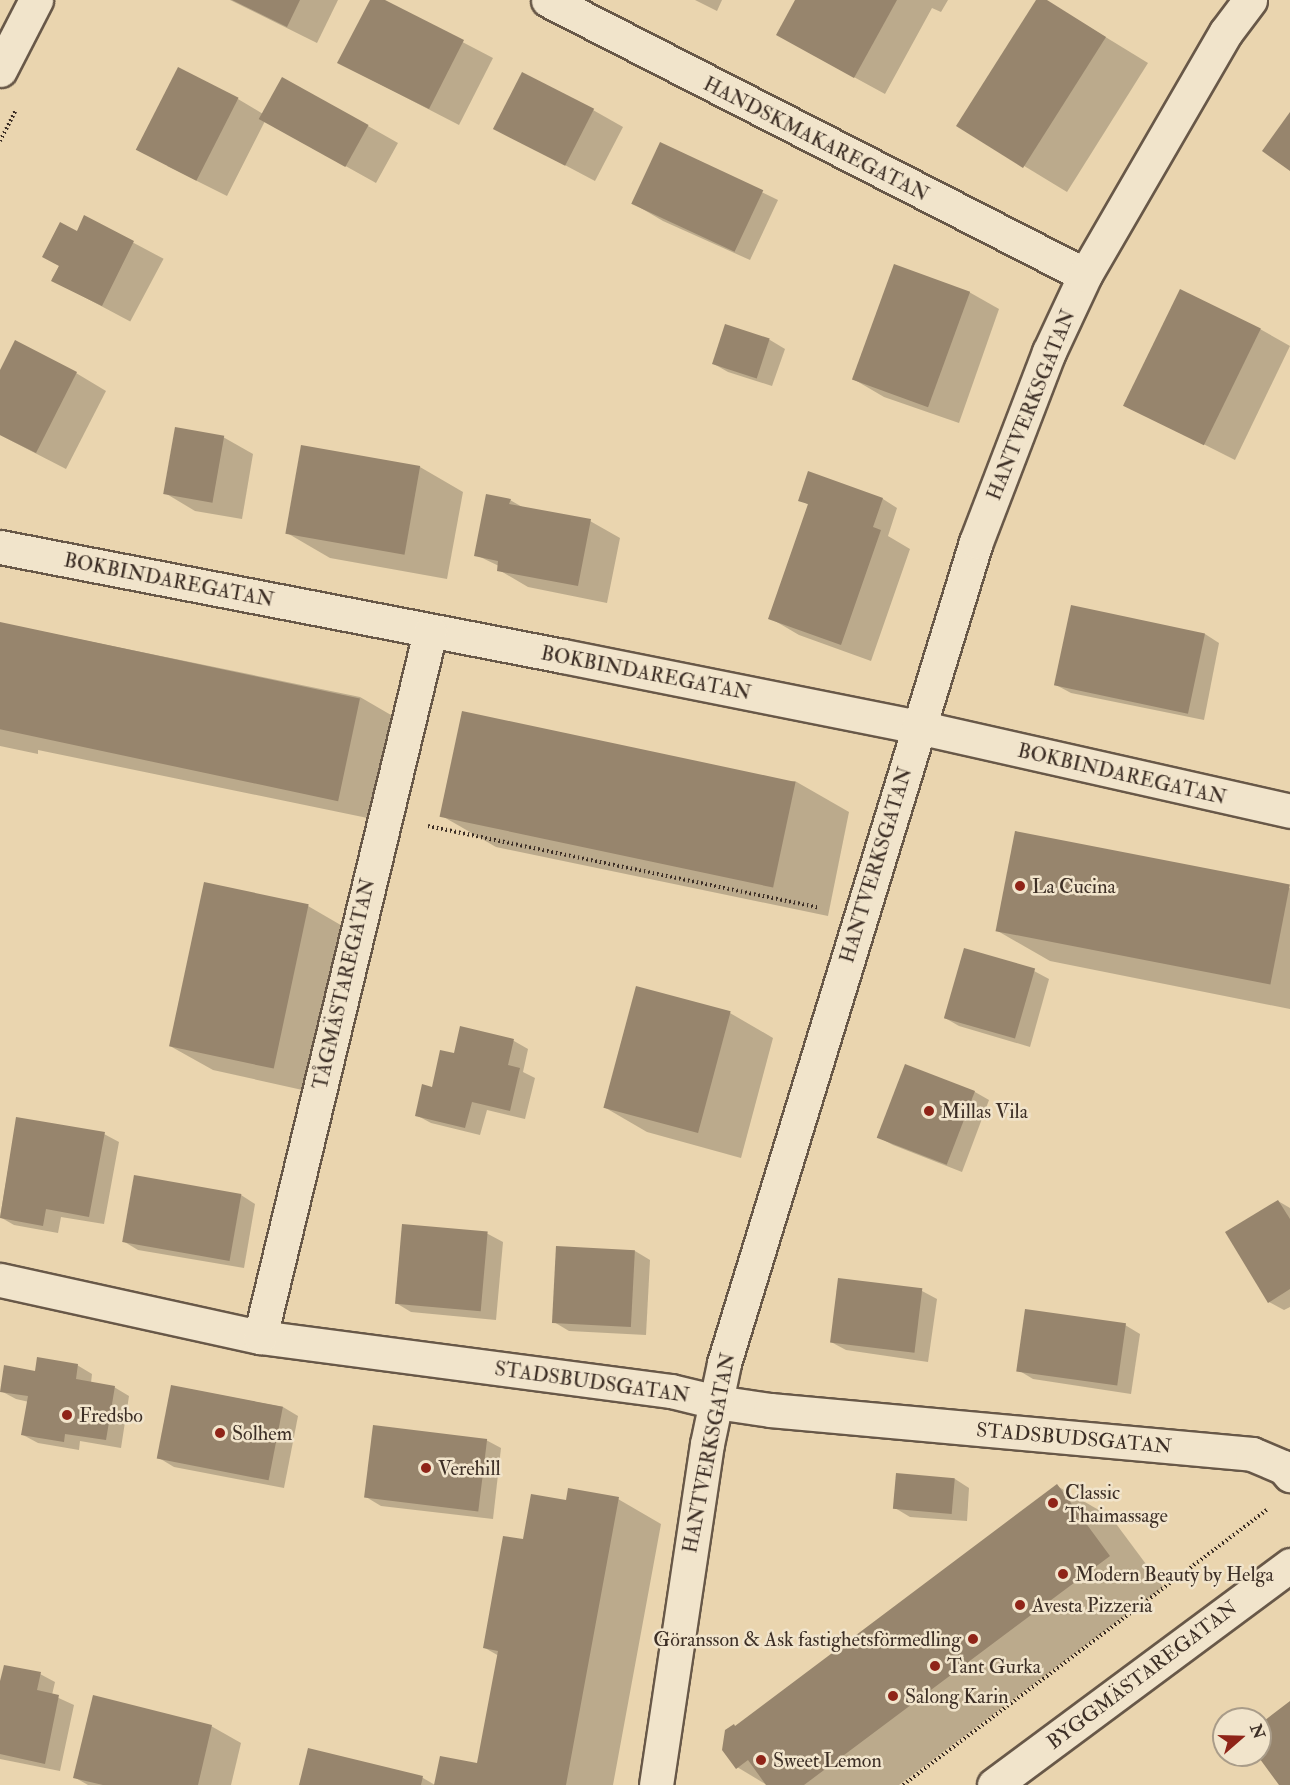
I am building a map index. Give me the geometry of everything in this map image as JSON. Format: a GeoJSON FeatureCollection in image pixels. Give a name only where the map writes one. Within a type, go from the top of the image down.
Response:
{"type":"FeatureCollection","features":[{"type":"Feature","properties":{"kind":"street"},"geometry":{"type":"LineString","coordinates":[[0,70],[36,0]]}},
{"type":"Feature","properties":{"kind":"street","name":"HANDSKMAKAREGATAN"},"geometry":{"type":"LineString","coordinates":[[548,0],[1085,275]]}},
{"type":"Feature","properties":{"kind":"street","name":"HANTVERKSGATAN"},"geometry":{"type":"LineString","coordinates":[[656,1785],[707,1444],[724,1363],[976,542],[1049,352],[1085,275],[1226,32],[1250,0]]}},
{"type":"Feature","properties":{"kind":"street","name":"BOKBINDAREGATAN"},"geometry":{"type":"LineString","coordinates":[[0,548],[918,727],[1290,811]]}},
{"type":"Feature","properties":{"kind":"street","name":"TÅGMÄSTAREGATAN"},"geometry":{"type":"LineString","coordinates":[[260,1337],[430,632]]}},
{"type":"Feature","properties":{"kind":"street","name":"STADSBUDSGATAN"},"geometry":{"type":"LineString","coordinates":[[0,1280],[260,1337],[671,1391],[716,1402],[770,1410],[1252,1454],[1283,1467],[1290,1475]]}},
{"type":"Feature","properties":{"kind":"street","name":"BYGGMÄSTAREGATAN"},"geometry":{"type":"LineString","coordinates":[[994,1785],[1290,1565]]}},
{"type":"Feature","properties":{"kind":"path"},"geometry":{"type":"LineString","coordinates":[[384,817],[861,916]]}},
{"type":"Feature","properties":{"kind":"path"},"geometry":{"type":"LineString","coordinates":[[903,1785],[1271,1508]]}},
{"type":"Feature","properties":{"kind":"building"},"geometry":{"type":"Polygon","coordinates":[[[232,0],[300,0],[287,27],[232,0]]]}},
{"type":"Feature","properties":{"kind":"building"},"geometry":{"type":"Polygon","coordinates":[[[370,0],[385,0],[464,40],[429,109],[337,63],[370,0]]]}},
{"type":"Feature","properties":{"kind":"building"},"geometry":{"type":"Polygon","coordinates":[[[795,0],[897,0],[854,78],[776,35],[795,0]]]}},
{"type":"Feature","properties":{"kind":"building"},"geometry":{"type":"Polygon","coordinates":[[[1036,0],[1047,0],[1106,37],[1023,168],[956,126],[1036,0]]]}},
{"type":"Feature","properties":{"kind":"building"},"geometry":{"type":"Polygon","coordinates":[[[178,67],[239,98],[196,181],[136,150],[178,67]]]}},
{"type":"Feature","properties":{"kind":"building"},"geometry":{"type":"Polygon","coordinates":[[[522,72],[594,109],[565,166],[493,129],[522,72]]]}},
{"type":"Feature","properties":{"kind":"building"},"geometry":{"type":"Polygon","coordinates":[[[282,77],[369,125],[345,167],[259,119],[282,77]]]}},
{"type":"Feature","properties":{"kind":"building"},"geometry":{"type":"Polygon","coordinates":[[[1290,112],[1290,171],[1262,151],[1290,112]]]}},
{"type":"Feature","properties":{"kind":"building"},"geometry":{"type":"Polygon","coordinates":[[[660,142],[763,190],[735,252],[631,204],[660,142]]]}},
{"type":"Feature","properties":{"kind":"building"},"geometry":{"type":"Polygon","coordinates":[[[84,215],[134,241],[102,306],[51,281],[59,266],[42,257],[60,222],[77,231],[84,215]]]}},
{"type":"Feature","properties":{"kind":"building"},"geometry":{"type":"Polygon","coordinates":[[[894,264],[970,292],[928,407],[852,380],[894,264]]]}},
{"type":"Feature","properties":{"kind":"building"},"geometry":{"type":"Polygon","coordinates":[[[1180,289],[1261,328],[1204,445],[1123,406],[1180,289]]]}},
{"type":"Feature","properties":{"kind":"building"},"geometry":{"type":"Polygon","coordinates":[[[725,324],[770,339],[757,378],[712,364],[725,324]]]}},
{"type":"Feature","properties":{"kind":"building"},"geometry":{"type":"Polygon","coordinates":[[[15,340],[77,372],[36,453],[0,435],[0,370],[15,340]]]}},
{"type":"Feature","properties":{"kind":"building"},"geometry":{"type":"Polygon","coordinates":[[[175,427],[224,436],[212,503],[163,494],[175,427]]]}},
{"type":"Feature","properties":{"kind":"building"},"geometry":{"type":"Polygon","coordinates":[[[301,445],[420,466],[405,555],[285,534],[301,445]]]}},
{"type":"Feature","properties":{"kind":"building"},"geometry":{"type":"Polygon","coordinates":[[[808,471],[883,498],[873,527],[881,530],[841,645],[768,619],[808,504],[798,501],[808,471]]]}},
{"type":"Feature","properties":{"kind":"building"},"geometry":{"type":"Polygon","coordinates":[[[486,494],[511,499],[509,504],[591,519],[578,586],[497,571],[498,561],[474,556],[486,494]]]}},
{"type":"Feature","properties":{"kind":"building"},"geometry":{"type":"Polygon","coordinates":[[[1071,605],[1205,633],[1188,714],[1054,685],[1071,605]]]}},
{"type":"Feature","properties":{"kind":"building"},"geometry":{"type":"Polygon","coordinates":[[[0,622],[360,699],[338,801],[0,729],[0,622]]]}},
{"type":"Feature","properties":{"kind":"building"},"geometry":{"type":"Polygon","coordinates":[[[462,711],[796,782],[773,888],[440,817],[462,711]]]}},
{"type":"Feature","properties":{"kind":"building"},"geometry":{"type":"Polygon","coordinates":[[[1015,831],[1290,884],[1270,985],[996,931],[1015,831]]]}},
{"type":"Feature","properties":{"kind":"building"},"geometry":{"type":"Polygon","coordinates":[[[204,882],[309,904],[274,1069],[169,1046],[204,882]]]}},
{"type":"Feature","properties":{"kind":"building"},"geometry":{"type":"Polygon","coordinates":[[[964,948],[1035,968],[1015,1039],[944,1018],[964,948]]]}},
{"type":"Feature","properties":{"kind":"building"},"geometry":{"type":"Polygon","coordinates":[[[636,986],[731,1011],[698,1133],[603,1108],[636,986]]]}},
{"type":"Feature","properties":{"kind":"building"},"geometry":{"type":"Polygon","coordinates":[[[460,1026],[514,1039],[508,1065],[520,1068],[510,1111],[472,1102],[465,1128],[415,1116],[422,1084],[432,1087],[440,1050],[454,1053],[460,1026]]]}},
{"type":"Feature","properties":{"kind":"building"},"geometry":{"type":"Polygon","coordinates":[[[905,1064],[975,1091],[947,1165],[877,1138],[905,1064]]]}},
{"type":"Feature","properties":{"kind":"building"},"geometry":{"type":"Polygon","coordinates":[[[16,1117],[105,1132],[89,1217],[46,1209],[43,1226],[0,1218],[16,1117]]]}},
{"type":"Feature","properties":{"kind":"building"},"geometry":{"type":"Polygon","coordinates":[[[134,1175],[241,1194],[230,1261],[122,1242],[134,1175]]]}},
{"type":"Feature","properties":{"kind":"building"},"geometry":{"type":"Polygon","coordinates":[[[1278,1200],[1290,1219],[1290,1289],[1268,1303],[1225,1232],[1278,1200]]]}},
{"type":"Feature","properties":{"kind":"building"},"geometry":{"type":"Polygon","coordinates":[[[402,1224],[488,1231],[481,1311],[395,1304],[402,1224]]]}},
{"type":"Feature","properties":{"kind":"building"},"geometry":{"type":"Polygon","coordinates":[[[556,1246],[635,1250],[631,1327],[552,1323],[556,1246]]]}},
{"type":"Feature","properties":{"kind":"building"},"geometry":{"type":"Polygon","coordinates":[[[838,1278],[922,1288],[914,1353],[830,1343],[838,1278]]]}},
{"type":"Feature","properties":{"kind":"building"},"geometry":{"type":"Polygon","coordinates":[[[1025,1309],[1126,1323],[1117,1386],[1016,1371],[1025,1309]]]}},
{"type":"Feature","properties":{"kind":"building","name":"Fredsbo"},"geometry":{"type":"Polygon","coordinates":[[[37,1357],[78,1364],[76,1379],[115,1386],[106,1440],[65,1434],[64,1442],[21,1435],[28,1396],[0,1392],[4,1365],[35,1371],[37,1357]]]}},
{"type":"Feature","properties":{"kind":"building","name":"Solhem"},"geometry":{"type":"Polygon","coordinates":[[[171,1385],[283,1407],[269,1480],[157,1459],[171,1385]]]}},
{"type":"Feature","properties":{"kind":"building","name":"Verehill"},"geometry":{"type":"Polygon","coordinates":[[[373,1425],[487,1439],[478,1511],[364,1497],[373,1425]]]}},
{"type":"Feature","properties":{"kind":"building"},"geometry":{"type":"Polygon","coordinates":[[[896,1473],[955,1478],[952,1514],[893,1509],[896,1473]]]}},
{"type":"Feature","properties":{"kind":"building"},"geometry":{"type":"Polygon","coordinates":[[[1057,1484],[1110,1556],[804,1785],[766,1785],[748,1760],[736,1769],[722,1750],[725,1730],[734,1724],[735,1726],[1057,1484]]]}},
{"type":"Feature","properties":{"kind":"building"},"geometry":{"type":"Polygon","coordinates":[[[568,1488],[619,1497],[566,1785],[434,1785],[440,1756],[477,1763],[498,1651],[483,1648],[503,1536],[523,1539],[531,1494],[566,1500],[568,1488]]]}},
{"type":"Feature","properties":{"kind":"building"},"geometry":{"type":"Polygon","coordinates":[[[4,1665],[41,1672],[37,1690],[59,1695],[45,1764],[0,1754],[0,1681],[4,1665]]]}},
{"type":"Feature","properties":{"kind":"building"},"geometry":{"type":"Polygon","coordinates":[[[93,1695],[212,1725],[198,1785],[103,1785],[73,1778],[93,1695]]]}},
{"type":"Feature","properties":{"kind":"building"},"geometry":{"type":"Polygon","coordinates":[[[1290,1701],[1290,1785],[1279,1785],[1266,1767],[1272,1767],[1272,1715],[1290,1701]]]}},
{"type":"Feature","properties":{"kind":"building"},"geometry":{"type":"Polygon","coordinates":[[[308,1748],[423,1776],[421,1785],[299,1785],[308,1748]]]}},
{"type":"Feature","properties":{"kind":"place","name":"La Cucina"},"geometry":{"type":"Point","coordinates":[1020,886]}},
{"type":"Feature","properties":{"kind":"place","name":"Millas Vila"},"geometry":{"type":"Point","coordinates":[929,1111]}},
{"type":"Feature","properties":{"kind":"place","name":"Fredsbo"},"geometry":{"type":"Point","coordinates":[67,1415]}},
{"type":"Feature","properties":{"kind":"place","name":"Solhem"},"geometry":{"type":"Point","coordinates":[220,1433]}},
{"type":"Feature","properties":{"kind":"place","name":"Verehill"},"geometry":{"type":"Point","coordinates":[426,1468]}},
{"type":"Feature","properties":{"kind":"place","name":"Classic Thaimassage"},"geometry":{"type":"Point","coordinates":[1053,1503]}},
{"type":"Feature","properties":{"kind":"place","name":"Modern Beauty by Helga"},"geometry":{"type":"Point","coordinates":[1063,1574]}},
{"type":"Feature","properties":{"kind":"place","name":"Avesta Pizzeria"},"geometry":{"type":"Point","coordinates":[1020,1605]}},
{"type":"Feature","properties":{"kind":"place","name":"Göransson & Ask fastighetsförmedling"},"geometry":{"type":"Point","coordinates":[973,1639]}},
{"type":"Feature","properties":{"kind":"place","name":"Tant Gurka"},"geometry":{"type":"Point","coordinates":[935,1666]}},
{"type":"Feature","properties":{"kind":"place","name":"Salong Karin"},"geometry":{"type":"Point","coordinates":[893,1696]}},
{"type":"Feature","properties":{"kind":"place","name":"Sweet Lemon"},"geometry":{"type":"Point","coordinates":[761,1760]}}]}
